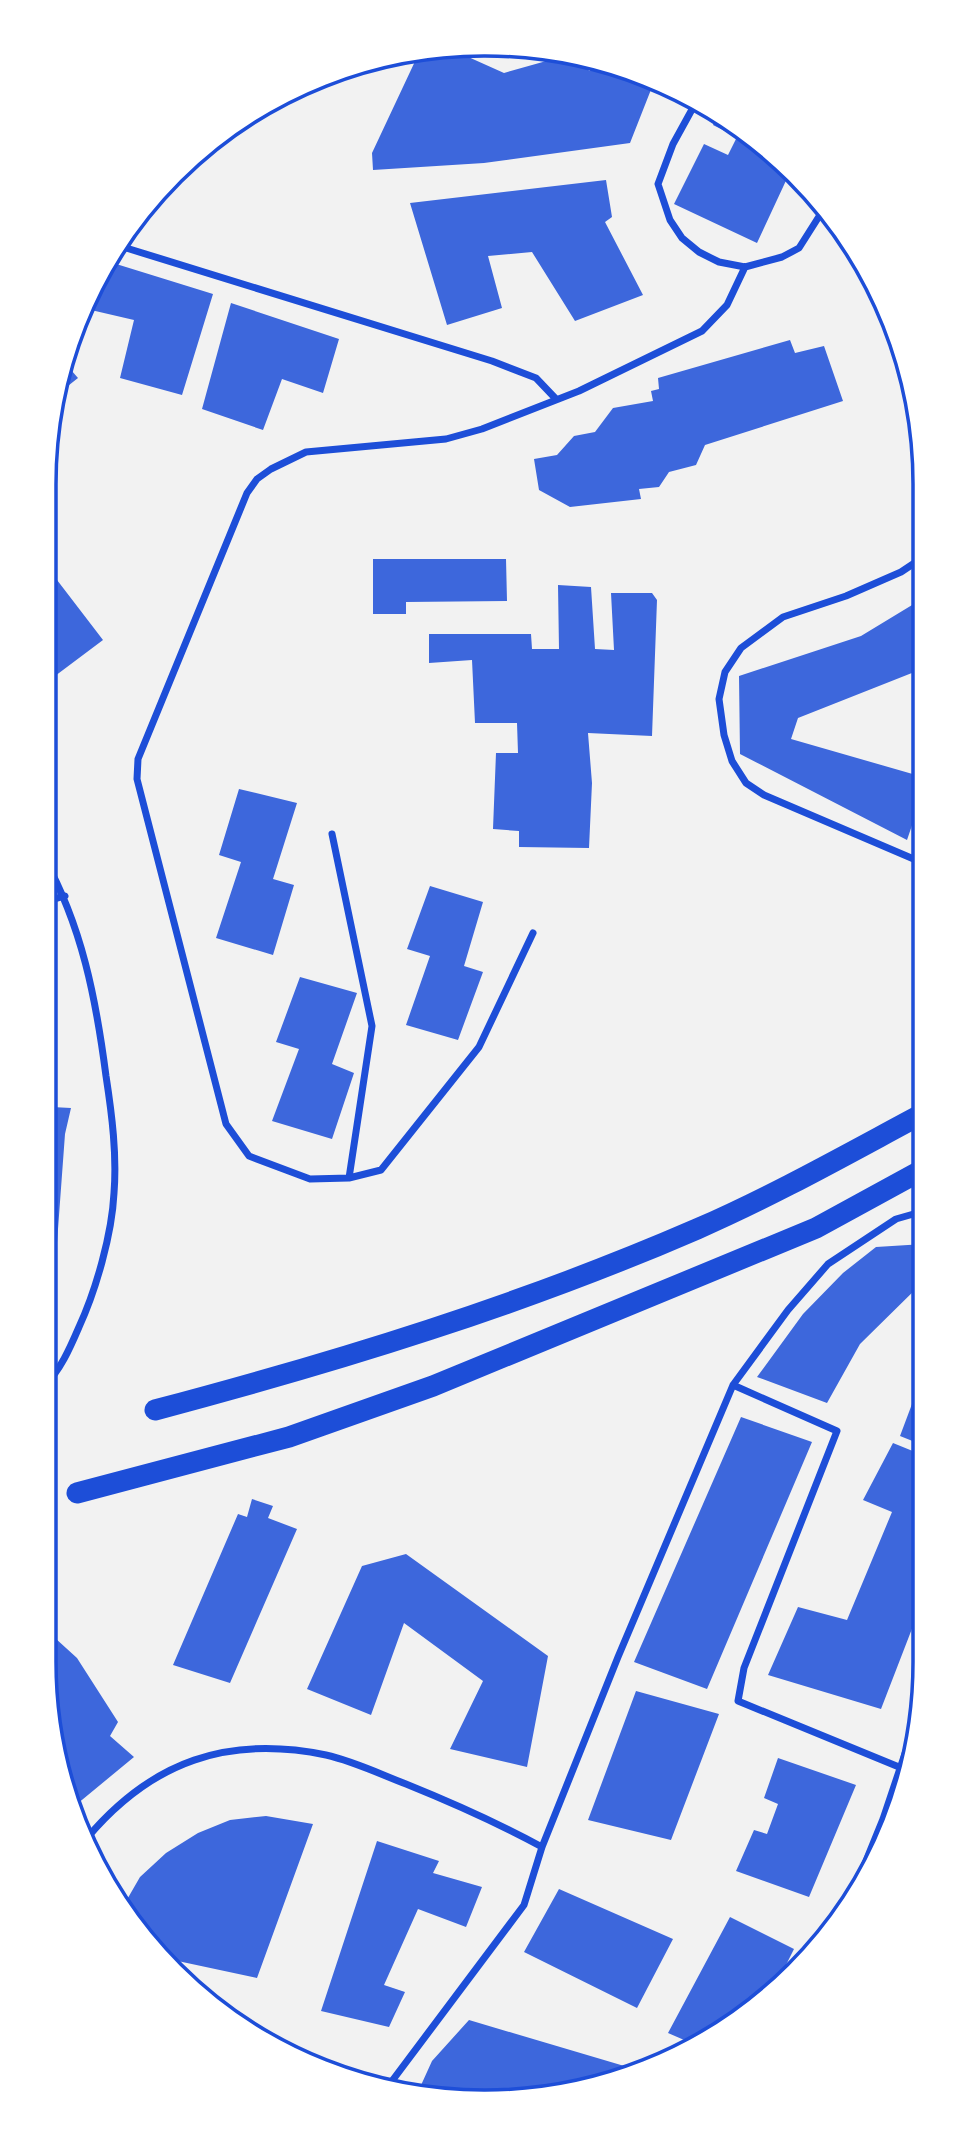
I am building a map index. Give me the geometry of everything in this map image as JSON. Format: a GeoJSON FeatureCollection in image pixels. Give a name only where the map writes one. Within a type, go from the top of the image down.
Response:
{"type":"FeatureCollection","features":[{"type":"Feature","properties":{"kind":"highway"},"geometry":{"type":"LineString","coordinates":[[155,1410],[294,1373],[437,1328],[585,1275],[699,1228],[831,1163],[913,1118]]}},
{"type":"Feature","properties":{"kind":"highway"},"geometry":{"type":"LineString","coordinates":[[77,1493],[289,1437],[433,1386],[816,1228],[913,1175]]}},
{"type":"Feature","properties":{"kind":"street"},"geometry":{"type":"LineString","coordinates":[[692,109],[673,144],[658,184],[670,220],[682,238],[699,252],[719,262],[745,267],[782,257],[799,248],[819,217]]}},
{"type":"Feature","properties":{"kind":"street"},"geometry":{"type":"LineString","coordinates":[[127,248],[492,361],[536,379],[556,399]]}},
{"type":"Feature","properties":{"kind":"street"},"geometry":{"type":"LineString","coordinates":[[533,933],[479,1047],[381,1170],[349,1178],[310,1179],[248,1156],[226,1124],[137,779],[138,760],[238,512],[257,479],[306,452],[446,439],[482,429],[556,399],[702,331],[727,305],[745,267]]}},
{"type":"Feature","properties":{"kind":"street"},"geometry":{"type":"LineString","coordinates":[[913,564],[846,596],[783,617],[741,648],[725,672],[719,699],[732,761],[746,783],[764,795],[913,859]]}},
{"type":"Feature","properties":{"kind":"street"},"geometry":{"type":"LineString","coordinates":[[332,834],[372,1026],[349,1178]]}},
{"type":"Feature","properties":{"kind":"street"},"geometry":{"type":"LineString","coordinates":[[56,880],[65,896],[84,950],[100,1027],[113,1125],[114,1195],[90,1303],[70,1348],[56,1368]]}},
{"type":"Feature","properties":{"kind":"street"},"geometry":{"type":"LineString","coordinates":[[56,899],[65,896]]}},
{"type":"Feature","properties":{"kind":"street"},"geometry":{"type":"LineString","coordinates":[[393,2080],[524,1905],[542,1847],[618,1657],[733,1385],[788,1310],[828,1264],[896,1219],[913,1214]]}},
{"type":"Feature","properties":{"kind":"street"},"geometry":{"type":"LineString","coordinates":[[733,1385],[837,1432],[744,1668],[738,1701],[899,1767],[886,1810]]}},
{"type":"Feature","properties":{"kind":"street"},"geometry":{"type":"LineString","coordinates":[[92,1832],[108,1812],[176,1767],[239,1748],[277,1748],[328,1755],[374,1771],[483,1815],[542,1847]]}},
{"type":"Feature","properties":{"kind":"building"},"geometry":{"type":"Polygon","coordinates":[[[467,57],[504,73],[547,61],[595,71],[651,90],[630,143],[484,163],[373,170],[372,153],[415,62],[467,57]]]}},
{"type":"Feature","properties":{"kind":"building"},"geometry":{"type":"Polygon","coordinates":[[[714,122],[730,134],[713,125],[714,122]]]}},
{"type":"Feature","properties":{"kind":"building"},"geometry":{"type":"Polygon","coordinates":[[[736,138],[786,181],[757,243],[674,204],[704,144],[728,155],[736,138]]]}},
{"type":"Feature","properties":{"kind":"building"},"geometry":{"type":"Polygon","coordinates":[[[606,180],[612,217],[605,222],[643,295],[575,321],[532,252],[488,256],[502,308],[447,325],[410,203],[606,180]]]}},
{"type":"Feature","properties":{"kind":"building"},"geometry":{"type":"Polygon","coordinates":[[[117,264],[213,294],[182,395],[120,378],[134,320],[93,311],[117,264]]]}},
{"type":"Feature","properties":{"kind":"building"},"geometry":{"type":"Polygon","coordinates":[[[231,303],[339,339],[323,393],[282,379],[263,430],[202,409],[231,303]]]}},
{"type":"Feature","properties":{"kind":"building"},"geometry":{"type":"Polygon","coordinates":[[[790,340],[795,353],[824,346],[843,401],[705,445],[696,465],[669,472],[659,487],[639,489],[641,499],[570,507],[539,490],[534,459],[557,455],[574,436],[595,432],[613,408],[653,401],[651,391],[659,389],[658,378],[790,340]]]}},
{"type":"Feature","properties":{"kind":"building"},"geometry":{"type":"Polygon","coordinates":[[[72,371],[78,378],[68,386],[72,371]]]}},
{"type":"Feature","properties":{"kind":"building"},"geometry":{"type":"Polygon","coordinates":[[[373,559],[506,559],[507,601],[406,602],[406,614],[373,614],[373,559]]]}},
{"type":"Feature","properties":{"kind":"building"},"geometry":{"type":"Polygon","coordinates":[[[56,579],[103,640],[56,675],[56,579]]]}},
{"type":"Feature","properties":{"kind":"building"},"geometry":{"type":"Polygon","coordinates":[[[558,585],[591,587],[595,649],[614,650],[611,593],[652,593],[657,600],[652,736],[588,733],[592,783],[589,848],[519,847],[519,831],[493,829],[496,753],[518,753],[517,723],[475,723],[472,660],[429,663],[429,634],[531,634],[532,649],[559,649],[558,585]]]}},
{"type":"Feature","properties":{"kind":"building"},"geometry":{"type":"Polygon","coordinates":[[[913,604],[913,673],[798,718],[791,739],[913,774],[913,822],[907,840],[740,754],[739,676],[861,636],[913,604]]]}},
{"type":"Feature","properties":{"kind":"building"},"geometry":{"type":"Polygon","coordinates":[[[239,789],[297,803],[273,879],[294,885],[273,955],[216,938],[241,862],[219,855],[239,789]]]}},
{"type":"Feature","properties":{"kind":"building"},"geometry":{"type":"Polygon","coordinates":[[[430,886],[483,902],[464,966],[483,972],[458,1040],[406,1025],[430,956],[407,949],[430,886]]]}},
{"type":"Feature","properties":{"kind":"building"},"geometry":{"type":"Polygon","coordinates":[[[300,977],[357,993],[332,1064],[354,1073],[332,1139],[272,1121],[299,1049],[276,1042],[300,977]]]}},
{"type":"Feature","properties":{"kind":"building"},"geometry":{"type":"Polygon","coordinates":[[[56,1107],[71,1108],[65,1134],[56,1256],[56,1107]]]}},
{"type":"Feature","properties":{"kind":"building"},"geometry":{"type":"Polygon","coordinates":[[[913,1245],[913,1292],[860,1344],[827,1403],[757,1377],[803,1314],[843,1273],[876,1247],[913,1245]]]}},
{"type":"Feature","properties":{"kind":"building"},"geometry":{"type":"Polygon","coordinates":[[[913,1401],[913,1441],[900,1436],[913,1401]]]}},
{"type":"Feature","properties":{"kind":"building"},"geometry":{"type":"Polygon","coordinates":[[[741,1417],[812,1442],[707,1689],[634,1662],[741,1417]]]}},
{"type":"Feature","properties":{"kind":"building"},"geometry":{"type":"Polygon","coordinates":[[[893,1443],[913,1451],[913,1626],[881,1709],[768,1675],[798,1607],[847,1620],[892,1512],[863,1500],[893,1443]]]}},
{"type":"Feature","properties":{"kind":"building"},"geometry":{"type":"Polygon","coordinates":[[[252,1499],[273,1506],[268,1518],[297,1529],[230,1683],[173,1665],[238,1514],[247,1517],[252,1499]]]}},
{"type":"Feature","properties":{"kind":"building"},"geometry":{"type":"Polygon","coordinates":[[[406,1554],[548,1656],[527,1767],[450,1749],[483,1681],[404,1623],[371,1715],[307,1689],[362,1566],[406,1554]]]}},
{"type":"Feature","properties":{"kind":"building"},"geometry":{"type":"Polygon","coordinates":[[[56,1639],[77,1658],[118,1722],[110,1736],[134,1757],[80,1802],[64,1745],[57,1690],[56,1639]]]}},
{"type":"Feature","properties":{"kind":"building"},"geometry":{"type":"Polygon","coordinates":[[[636,1691],[719,1714],[671,1840],[588,1820],[636,1691]]]}},
{"type":"Feature","properties":{"kind":"building"},"geometry":{"type":"Polygon","coordinates":[[[778,1758],[856,1785],[809,1897],[736,1871],[754,1830],[767,1834],[778,1804],[764,1798],[778,1758]]]}},
{"type":"Feature","properties":{"kind":"building"},"geometry":{"type":"Polygon","coordinates":[[[266,1816],[313,1824],[257,1978],[179,1961],[162,1944],[127,1899],[140,1877],[166,1853],[198,1833],[230,1820],[266,1816]]]}},
{"type":"Feature","properties":{"kind":"building"},"geometry":{"type":"Polygon","coordinates":[[[377,1841],[439,1861],[433,1873],[482,1887],[466,1927],[418,1909],[384,1985],[405,1992],[389,2027],[321,2011],[377,1841]]]}},
{"type":"Feature","properties":{"kind":"building"},"geometry":{"type":"Polygon","coordinates":[[[559,1889],[673,1939],[637,2008],[524,1952],[559,1889]]]}},
{"type":"Feature","properties":{"kind":"building"},"geometry":{"type":"Polygon","coordinates":[[[730,1917],[794,1949],[786,1965],[767,1984],[723,2018],[685,2040],[668,2033],[730,1917]]]}},
{"type":"Feature","properties":{"kind":"building"},"geometry":{"type":"Polygon","coordinates":[[[469,2020],[624,2066],[568,2082],[484,2090],[421,2085],[432,2061],[469,2020]]]}}]}
